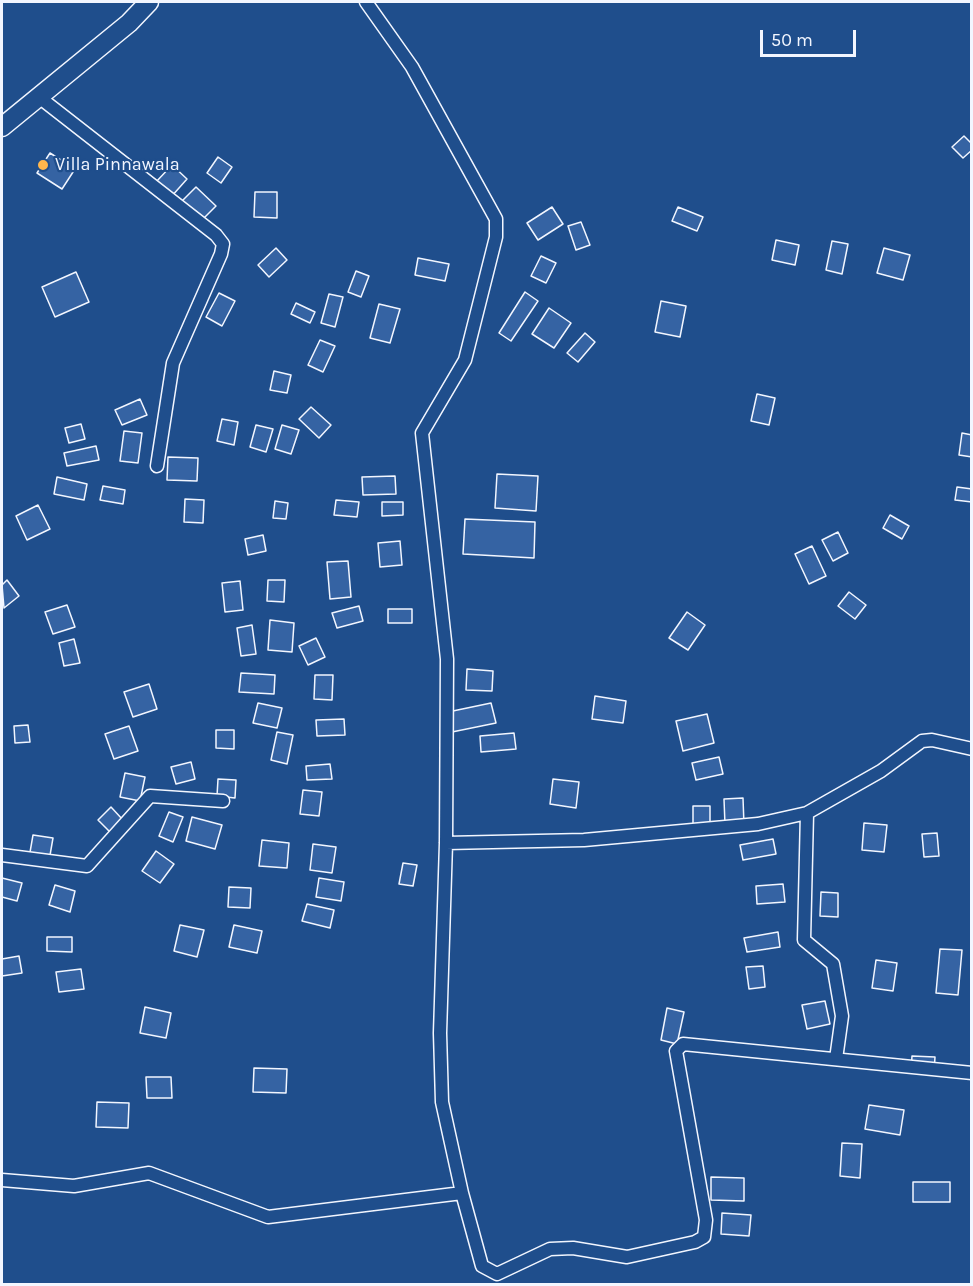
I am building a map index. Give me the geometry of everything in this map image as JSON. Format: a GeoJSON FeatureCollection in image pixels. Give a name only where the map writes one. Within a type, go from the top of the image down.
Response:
{"type":"FeatureCollection","features":[{"type":"Feature","properties":{"kind":"main road"},"geometry":{"type":"LineString","coordinates":[[2,127],[129,23],[149,2]]}},
{"type":"Feature","properties":{"kind":"street"},"geometry":{"type":"LineString","coordinates":[[366,2],[412,68],[496,219],[496,237],[465,360],[422,433],[447,659],[446,843],[440,1033],[442,1102],[462,1193],[482,1266],[497,1274],[550,1249],[573,1248],[627,1257],[695,1242],[704,1237],[706,1220],[676,1051],[683,1044],[972,1073]]}},
{"type":"Feature","properties":{"kind":"street"},"geometry":{"type":"LineString","coordinates":[[39,97],[216,235],[223,244],[221,254],[173,363],[157,466]]}},
{"type":"Feature","properties":{"kind":"street"},"geometry":{"type":"LineString","coordinates":[[446,843],[584,840],[758,824],[807,813],[881,771],[922,741],[932,740],[972,749]]}},
{"type":"Feature","properties":{"kind":"street"},"geometry":{"type":"LineString","coordinates":[[2,855],[87,866],[150,796],[223,801]]}},
{"type":"Feature","properties":{"kind":"street"},"geometry":{"type":"LineString","coordinates":[[807,813],[804,940],[833,964],[842,1016],[836,1059]]}},
{"type":"Feature","properties":{"kind":"street"},"geometry":{"type":"LineString","coordinates":[[2,1180],[74,1186],[149,1173],[268,1217],[462,1193]]}},
{"type":"Feature","properties":{"kind":"building"},"geometry":{"type":"Polygon","coordinates":[[[964,136],[972,144],[972,150],[963,158],[952,147],[964,136]]]}},
{"type":"Feature","properties":{"kind":"building"},"geometry":{"type":"Polygon","coordinates":[[[50,153],[75,169],[62,189],[37,173],[50,153]]]}},
{"type":"Feature","properties":{"kind":"building"},"geometry":{"type":"Polygon","coordinates":[[[218,157],[232,167],[221,183],[207,173],[218,157]]]}},
{"type":"Feature","properties":{"kind":"building"},"geometry":{"type":"Polygon","coordinates":[[[172,165],[187,179],[171,197],[155,183],[172,165]]]}},
{"type":"Feature","properties":{"kind":"building"},"geometry":{"type":"Polygon","coordinates":[[[196,187],[216,206],[196,226],[176,207],[196,187]]]}},
{"type":"Feature","properties":{"kind":"building"},"geometry":{"type":"Polygon","coordinates":[[[255,192],[277,192],[277,218],[254,217],[255,192]]]}},
{"type":"Feature","properties":{"kind":"building"},"geometry":{"type":"Polygon","coordinates":[[[552,207],[563,224],[538,240],[527,223],[552,207]]]}},
{"type":"Feature","properties":{"kind":"building"},"geometry":{"type":"Polygon","coordinates":[[[678,207],[703,217],[697,231],[672,221],[678,207]]]}},
{"type":"Feature","properties":{"kind":"building"},"geometry":{"type":"Polygon","coordinates":[[[581,222],[590,245],[576,250],[568,226],[581,222]]]}},
{"type":"Feature","properties":{"kind":"building"},"geometry":{"type":"Polygon","coordinates":[[[776,240],[799,245],[795,265],[772,260],[776,240]]]}},
{"type":"Feature","properties":{"kind":"building"},"geometry":{"type":"Polygon","coordinates":[[[832,241],[848,244],[842,274],[826,270],[832,241]]]}},
{"type":"Feature","properties":{"kind":"building"},"geometry":{"type":"Polygon","coordinates":[[[276,248],[287,260],[269,277],[258,265],[276,248]]]}},
{"type":"Feature","properties":{"kind":"building"},"geometry":{"type":"Polygon","coordinates":[[[884,248],[910,255],[903,280],[877,273],[884,248]]]}},
{"type":"Feature","properties":{"kind":"building"},"geometry":{"type":"Polygon","coordinates":[[[541,256],[556,263],[546,283],[531,276],[541,256]]]}},
{"type":"Feature","properties":{"kind":"building"},"geometry":{"type":"Polygon","coordinates":[[[418,258],[449,264],[445,281],[415,275],[418,258]]]}},
{"type":"Feature","properties":{"kind":"building"},"geometry":{"type":"Polygon","coordinates":[[[356,271],[369,276],[361,297],[348,292],[356,271]]]}},
{"type":"Feature","properties":{"kind":"building"},"geometry":{"type":"Polygon","coordinates":[[[76,272],[89,302],[55,317],[42,287],[76,272]]]}},
{"type":"Feature","properties":{"kind":"building"},"geometry":{"type":"Polygon","coordinates":[[[525,292],[538,301],[511,341],[499,333],[525,292]]]}},
{"type":"Feature","properties":{"kind":"building"},"geometry":{"type":"Polygon","coordinates":[[[219,293],[235,301],[222,326],[206,317],[219,293]]]}},
{"type":"Feature","properties":{"kind":"building"},"geometry":{"type":"Polygon","coordinates":[[[329,294],[343,297],[335,327],[321,323],[329,294]]]}},
{"type":"Feature","properties":{"kind":"building"},"geometry":{"type":"Polygon","coordinates":[[[661,301],[686,306],[680,337],[655,332],[661,301]]]}},
{"type":"Feature","properties":{"kind":"building"},"geometry":{"type":"Polygon","coordinates":[[[296,303],[315,312],[310,323],[291,314],[296,303]]]}},
{"type":"Feature","properties":{"kind":"building"},"geometry":{"type":"Polygon","coordinates":[[[379,304],[400,309],[390,343],[370,338],[379,304]]]}},
{"type":"Feature","properties":{"kind":"building"},"geometry":{"type":"Polygon","coordinates":[[[549,308],[571,323],[554,348],[532,334],[549,308]]]}},
{"type":"Feature","properties":{"kind":"building"},"geometry":{"type":"Polygon","coordinates":[[[585,333],[595,342],[578,362],[567,353],[585,333]]]}},
{"type":"Feature","properties":{"kind":"building"},"geometry":{"type":"Polygon","coordinates":[[[320,340],[335,346],[323,372],[308,365],[320,340]]]}},
{"type":"Feature","properties":{"kind":"building"},"geometry":{"type":"Polygon","coordinates":[[[274,371],[291,375],[287,393],[270,390],[274,371]]]}},
{"type":"Feature","properties":{"kind":"building"},"geometry":{"type":"Polygon","coordinates":[[[757,394],[775,398],[769,425],[751,421],[757,394]]]}},
{"type":"Feature","properties":{"kind":"building"},"geometry":{"type":"Polygon","coordinates":[[[140,399],[147,415],[122,425],[115,410],[140,399]]]}},
{"type":"Feature","properties":{"kind":"building"},"geometry":{"type":"Polygon","coordinates":[[[311,407],[331,425],[319,438],[299,419],[311,407]]]}},
{"type":"Feature","properties":{"kind":"building"},"geometry":{"type":"Polygon","coordinates":[[[222,419],[238,422],[234,445],[217,441],[222,419]]]}},
{"type":"Feature","properties":{"kind":"building"},"geometry":{"type":"Polygon","coordinates":[[[81,424],[85,439],[69,443],[65,428],[81,424]]]}},
{"type":"Feature","properties":{"kind":"building"},"geometry":{"type":"Polygon","coordinates":[[[256,425],[273,429],[266,452],[250,447],[256,425]]]}},
{"type":"Feature","properties":{"kind":"building"},"geometry":{"type":"Polygon","coordinates":[[[282,425],[299,430],[291,454],[275,449],[282,425]]]}},
{"type":"Feature","properties":{"kind":"building"},"geometry":{"type":"Polygon","coordinates":[[[124,431],[142,433],[138,463],[120,461],[124,431]]]}},
{"type":"Feature","properties":{"kind":"building"},"geometry":{"type":"Polygon","coordinates":[[[962,433],[972,435],[972,457],[959,455],[962,433]]]}},
{"type":"Feature","properties":{"kind":"building"},"geometry":{"type":"Polygon","coordinates":[[[96,446],[99,460],[67,466],[64,453],[96,446]]]}},
{"type":"Feature","properties":{"kind":"building"},"geometry":{"type":"Polygon","coordinates":[[[168,457],[198,458],[197,481],[167,480],[168,457]]]}},
{"type":"Feature","properties":{"kind":"building"},"geometry":{"type":"Polygon","coordinates":[[[497,474],[538,476],[536,511],[495,508],[497,474]]]}},
{"type":"Feature","properties":{"kind":"building"},"geometry":{"type":"Polygon","coordinates":[[[395,476],[396,494],[363,495],[362,477],[395,476]]]}},
{"type":"Feature","properties":{"kind":"building"},"geometry":{"type":"Polygon","coordinates":[[[57,477],[87,484],[84,500],[54,494],[57,477]]]}},
{"type":"Feature","properties":{"kind":"building"},"geometry":{"type":"Polygon","coordinates":[[[103,486],[125,490],[123,504],[100,500],[103,486]]]}},
{"type":"Feature","properties":{"kind":"building"},"geometry":{"type":"Polygon","coordinates":[[[957,487],[972,489],[972,502],[955,500],[957,487]]]}},
{"type":"Feature","properties":{"kind":"building"},"geometry":{"type":"Polygon","coordinates":[[[185,499],[204,500],[203,523],[184,522],[185,499]]]}},
{"type":"Feature","properties":{"kind":"building"},"geometry":{"type":"Polygon","coordinates":[[[336,500],[359,502],[357,517],[334,515],[336,500]]]}},
{"type":"Feature","properties":{"kind":"building"},"geometry":{"type":"Polygon","coordinates":[[[275,501],[288,503],[286,519],[273,518],[275,501]]]}},
{"type":"Feature","properties":{"kind":"building"},"geometry":{"type":"Polygon","coordinates":[[[382,502],[403,502],[403,515],[382,516],[382,502]]]}},
{"type":"Feature","properties":{"kind":"building"},"geometry":{"type":"Polygon","coordinates":[[[38,505],[50,529],[27,540],[16,516],[38,505]]]}},
{"type":"Feature","properties":{"kind":"building"},"geometry":{"type":"Polygon","coordinates":[[[890,515],[909,526],[902,539],[883,528],[890,515]]]}},
{"type":"Feature","properties":{"kind":"building"},"geometry":{"type":"Polygon","coordinates":[[[465,519],[535,522],[534,558],[463,554],[465,519]]]}},
{"type":"Feature","properties":{"kind":"building"},"geometry":{"type":"Polygon","coordinates":[[[838,532],[848,553],[833,561],[822,540],[838,532]]]}},
{"type":"Feature","properties":{"kind":"building"},"geometry":{"type":"Polygon","coordinates":[[[263,535],[266,551],[248,555],[245,539],[263,535]]]}},
{"type":"Feature","properties":{"kind":"building"},"geometry":{"type":"Polygon","coordinates":[[[400,541],[402,565],[380,567],[378,543],[400,541]]]}},
{"type":"Feature","properties":{"kind":"building"},"geometry":{"type":"Polygon","coordinates":[[[812,546],[826,576],[809,584],[795,554],[812,546]]]}},
{"type":"Feature","properties":{"kind":"building"},"geometry":{"type":"Polygon","coordinates":[[[348,561],[351,597],[330,599],[327,562],[348,561]]]}},
{"type":"Feature","properties":{"kind":"building"},"geometry":{"type":"Polygon","coordinates":[[[7,580],[19,596],[4,608],[2,585],[7,580]]]}},
{"type":"Feature","properties":{"kind":"building"},"geometry":{"type":"Polygon","coordinates":[[[268,580],[285,580],[284,602],[267,601],[268,580]]]}},
{"type":"Feature","properties":{"kind":"building"},"geometry":{"type":"Polygon","coordinates":[[[240,581],[243,610],[225,612],[222,583],[240,581]]]}},
{"type":"Feature","properties":{"kind":"building"},"geometry":{"type":"Polygon","coordinates":[[[849,592],[866,605],[855,619],[838,606],[849,592]]]}},
{"type":"Feature","properties":{"kind":"building"},"geometry":{"type":"Polygon","coordinates":[[[67,605],[75,627],[53,634],[45,612],[67,605]]]}},
{"type":"Feature","properties":{"kind":"building"},"geometry":{"type":"Polygon","coordinates":[[[359,606],[363,621],[337,628],[332,613],[359,606]]]}},
{"type":"Feature","properties":{"kind":"building"},"geometry":{"type":"Polygon","coordinates":[[[388,609],[412,609],[412,623],[388,623],[388,609]]]}},
{"type":"Feature","properties":{"kind":"building"},"geometry":{"type":"Polygon","coordinates":[[[687,612],[705,625],[688,650],[669,638],[687,612]]]}},
{"type":"Feature","properties":{"kind":"building"},"geometry":{"type":"Polygon","coordinates":[[[270,620],[294,623],[292,652],[268,650],[270,620]]]}},
{"type":"Feature","properties":{"kind":"building"},"geometry":{"type":"Polygon","coordinates":[[[252,625],[256,654],[241,656],[237,628],[252,625]]]}},
{"type":"Feature","properties":{"kind":"building"},"geometry":{"type":"Polygon","coordinates":[[[316,638],[325,657],[308,665],[299,646],[316,638]]]}},
{"type":"Feature","properties":{"kind":"building"},"geometry":{"type":"Polygon","coordinates":[[[74,639],[80,663],[64,666],[59,643],[74,639]]]}},
{"type":"Feature","properties":{"kind":"building"},"geometry":{"type":"Polygon","coordinates":[[[467,669],[493,671],[492,691],[466,690],[467,669]]]}},
{"type":"Feature","properties":{"kind":"building"},"geometry":{"type":"Polygon","coordinates":[[[241,673],[275,675],[274,694],[239,692],[241,673]]]}},
{"type":"Feature","properties":{"kind":"building"},"geometry":{"type":"Polygon","coordinates":[[[315,675],[333,675],[332,700],[314,699],[315,675]]]}},
{"type":"Feature","properties":{"kind":"building"},"geometry":{"type":"Polygon","coordinates":[[[149,684],[157,709],[133,717],[124,692],[149,684]]]}},
{"type":"Feature","properties":{"kind":"building"},"geometry":{"type":"Polygon","coordinates":[[[595,696],[626,701],[623,723],[592,719],[595,696]]]}},
{"type":"Feature","properties":{"kind":"building"},"geometry":{"type":"Polygon","coordinates":[[[258,703],[282,708],[277,728],[253,723],[258,703]]]}},
{"type":"Feature","properties":{"kind":"building"},"geometry":{"type":"Polygon","coordinates":[[[491,703],[496,723],[452,732],[448,712],[491,703]]]}},
{"type":"Feature","properties":{"kind":"building"},"geometry":{"type":"Polygon","coordinates":[[[707,714],[714,743],[683,751],[676,721],[707,714]]]}},
{"type":"Feature","properties":{"kind":"building"},"geometry":{"type":"Polygon","coordinates":[[[344,719],[345,735],[317,736],[316,720],[344,719]]]}},
{"type":"Feature","properties":{"kind":"building"},"geometry":{"type":"Polygon","coordinates":[[[28,725],[30,742],[15,743],[14,726],[28,725]]]}},
{"type":"Feature","properties":{"kind":"building"},"geometry":{"type":"Polygon","coordinates":[[[129,726],[138,751],[114,759],[105,734],[129,726]]]}},
{"type":"Feature","properties":{"kind":"building"},"geometry":{"type":"Polygon","coordinates":[[[216,730],[234,730],[234,749],[216,748],[216,730]]]}},
{"type":"Feature","properties":{"kind":"building"},"geometry":{"type":"Polygon","coordinates":[[[277,732],[293,735],[287,764],[271,760],[277,732]]]}},
{"type":"Feature","properties":{"kind":"building"},"geometry":{"type":"Polygon","coordinates":[[[514,733],[516,749],[481,752],[480,736],[514,733]]]}},
{"type":"Feature","properties":{"kind":"building"},"geometry":{"type":"Polygon","coordinates":[[[719,757],[723,774],[696,780],[692,763],[719,757]]]}},
{"type":"Feature","properties":{"kind":"building"},"geometry":{"type":"Polygon","coordinates":[[[191,762],[195,779],[176,784],[171,767],[191,762]]]}},
{"type":"Feature","properties":{"kind":"building"},"geometry":{"type":"Polygon","coordinates":[[[330,764],[332,779],[307,780],[306,766],[330,764]]]}},
{"type":"Feature","properties":{"kind":"building"},"geometry":{"type":"Polygon","coordinates":[[[125,773],[145,777],[140,801],[120,797],[125,773]]]}},
{"type":"Feature","properties":{"kind":"building"},"geometry":{"type":"Polygon","coordinates":[[[218,779],[236,780],[235,798],[217,796],[218,779]]]}},
{"type":"Feature","properties":{"kind":"building"},"geometry":{"type":"Polygon","coordinates":[[[553,779],[579,782],[576,808],[550,804],[553,779]]]}},
{"type":"Feature","properties":{"kind":"building"},"geometry":{"type":"Polygon","coordinates":[[[303,790],[322,792],[319,816],[300,814],[303,790]]]}},
{"type":"Feature","properties":{"kind":"building"},"geometry":{"type":"Polygon","coordinates":[[[743,798],[744,825],[725,825],[724,799],[743,798]]]}},
{"type":"Feature","properties":{"kind":"building"},"geometry":{"type":"Polygon","coordinates":[[[693,806],[710,806],[710,829],[693,829],[693,806]]]}},
{"type":"Feature","properties":{"kind":"building"},"geometry":{"type":"Polygon","coordinates":[[[111,807],[123,820],[111,833],[98,820],[111,807]]]}},
{"type":"Feature","properties":{"kind":"building"},"geometry":{"type":"Polygon","coordinates":[[[169,812],[183,817],[173,842],[159,836],[169,812]]]}},
{"type":"Feature","properties":{"kind":"building"},"geometry":{"type":"Polygon","coordinates":[[[192,817],[222,825],[215,849],[186,841],[192,817]]]}},
{"type":"Feature","properties":{"kind":"building"},"geometry":{"type":"Polygon","coordinates":[[[864,823],[887,825],[884,852],[862,850],[864,823]]]}},
{"type":"Feature","properties":{"kind":"building"},"geometry":{"type":"Polygon","coordinates":[[[937,833],[939,856],[924,857],[922,834],[937,833]]]}},
{"type":"Feature","properties":{"kind":"building"},"geometry":{"type":"Polygon","coordinates":[[[33,835],[53,838],[49,861],[29,858],[33,835]]]}},
{"type":"Feature","properties":{"kind":"building"},"geometry":{"type":"Polygon","coordinates":[[[773,839],[776,854],[743,860],[740,845],[773,839]]]}},
{"type":"Feature","properties":{"kind":"building"},"geometry":{"type":"Polygon","coordinates":[[[262,840],[289,843],[287,868],[259,866],[262,840]]]}},
{"type":"Feature","properties":{"kind":"building"},"geometry":{"type":"Polygon","coordinates":[[[313,844],[336,847],[332,873],[310,870],[313,844]]]}},
{"type":"Feature","properties":{"kind":"building"},"geometry":{"type":"Polygon","coordinates":[[[156,851],[174,864],[160,883],[142,871],[156,851]]]}},
{"type":"Feature","properties":{"kind":"building"},"geometry":{"type":"Polygon","coordinates":[[[403,863],[417,865],[413,886],[399,884],[403,863]]]}},
{"type":"Feature","properties":{"kind":"building"},"geometry":{"type":"Polygon","coordinates":[[[2,878],[22,883],[17,901],[2,897],[2,878]]]}},
{"type":"Feature","properties":{"kind":"building"},"geometry":{"type":"Polygon","coordinates":[[[319,878],[344,882],[341,901],[316,897],[319,878]]]}},
{"type":"Feature","properties":{"kind":"building"},"geometry":{"type":"Polygon","coordinates":[[[783,884],[785,902],[757,904],[756,886],[783,884]]]}},
{"type":"Feature","properties":{"kind":"building"},"geometry":{"type":"Polygon","coordinates":[[[55,885],[75,891],[70,912],[49,905],[55,885]]]}},
{"type":"Feature","properties":{"kind":"building"},"geometry":{"type":"Polygon","coordinates":[[[229,887],[251,888],[250,908],[228,907],[229,887]]]}},
{"type":"Feature","properties":{"kind":"building"},"geometry":{"type":"Polygon","coordinates":[[[821,892],[838,893],[838,917],[820,916],[821,892]]]}},
{"type":"Feature","properties":{"kind":"building"},"geometry":{"type":"Polygon","coordinates":[[[307,904],[334,910],[330,928],[302,921],[307,904]]]}},
{"type":"Feature","properties":{"kind":"building"},"geometry":{"type":"Polygon","coordinates":[[[180,925],[204,930],[197,957],[174,951],[180,925]]]}},
{"type":"Feature","properties":{"kind":"building"},"geometry":{"type":"Polygon","coordinates":[[[234,925],[262,931],[257,953],[229,947],[234,925]]]}},
{"type":"Feature","properties":{"kind":"building"},"geometry":{"type":"Polygon","coordinates":[[[778,932],[780,947],[747,952],[744,938],[778,932]]]}},
{"type":"Feature","properties":{"kind":"building"},"geometry":{"type":"Polygon","coordinates":[[[47,937],[72,937],[72,952],[47,951],[47,937]]]}},
{"type":"Feature","properties":{"kind":"building"},"geometry":{"type":"Polygon","coordinates":[[[940,949],[962,950],[958,995],[936,993],[940,949]]]}},
{"type":"Feature","properties":{"kind":"building"},"geometry":{"type":"Polygon","coordinates":[[[19,956],[22,973],[2,976],[2,959],[19,956]]]}},
{"type":"Feature","properties":{"kind":"building"},"geometry":{"type":"Polygon","coordinates":[[[876,960],[897,963],[893,991],[872,988],[876,960]]]}},
{"type":"Feature","properties":{"kind":"building"},"geometry":{"type":"Polygon","coordinates":[[[763,966],[765,987],[749,989],[746,967],[763,966]]]}},
{"type":"Feature","properties":{"kind":"building"},"geometry":{"type":"Polygon","coordinates":[[[81,969],[84,989],[59,992],[56,972],[81,969]]]}},
{"type":"Feature","properties":{"kind":"building"},"geometry":{"type":"Polygon","coordinates":[[[825,1001],[830,1024],[807,1029],[802,1005],[825,1001]]]}},
{"type":"Feature","properties":{"kind":"building"},"geometry":{"type":"Polygon","coordinates":[[[145,1007],[171,1013],[166,1038],[140,1033],[145,1007]]]}},
{"type":"Feature","properties":{"kind":"building"},"geometry":{"type":"Polygon","coordinates":[[[667,1008],[684,1012],[677,1044],[661,1040],[667,1008]]]}},
{"type":"Feature","properties":{"kind":"building"},"geometry":{"type":"Polygon","coordinates":[[[912,1056],[935,1057],[934,1072],[911,1071],[912,1056]]]}},
{"type":"Feature","properties":{"kind":"building"},"geometry":{"type":"Polygon","coordinates":[[[254,1068],[287,1069],[286,1093],[253,1092],[254,1068]]]}},
{"type":"Feature","properties":{"kind":"building"},"geometry":{"type":"Polygon","coordinates":[[[146,1077],[171,1077],[172,1098],[147,1098],[146,1077]]]}},
{"type":"Feature","properties":{"kind":"building"},"geometry":{"type":"Polygon","coordinates":[[[97,1102],[129,1103],[128,1128],[96,1127],[97,1102]]]}},
{"type":"Feature","properties":{"kind":"building"},"geometry":{"type":"Polygon","coordinates":[[[869,1105],[904,1110],[900,1135],[865,1129],[869,1105]]]}},
{"type":"Feature","properties":{"kind":"building"},"geometry":{"type":"Polygon","coordinates":[[[842,1143],[862,1144],[860,1178],[840,1176],[842,1143]]]}},
{"type":"Feature","properties":{"kind":"building"},"geometry":{"type":"Polygon","coordinates":[[[711,1177],[744,1178],[744,1201],[711,1200],[711,1177]]]}},
{"type":"Feature","properties":{"kind":"building"},"geometry":{"type":"Polygon","coordinates":[[[913,1182],[950,1182],[950,1202],[913,1202],[913,1182]]]}},
{"type":"Feature","properties":{"kind":"building"},"geometry":{"type":"Polygon","coordinates":[[[722,1213],[751,1215],[749,1236],[721,1234],[722,1213]]]}},
{"type":"Feature","properties":{"kind":"place","name":"Villa Pinnawala"},"geometry":{"type":"Point","coordinates":[43,165]}}]}
